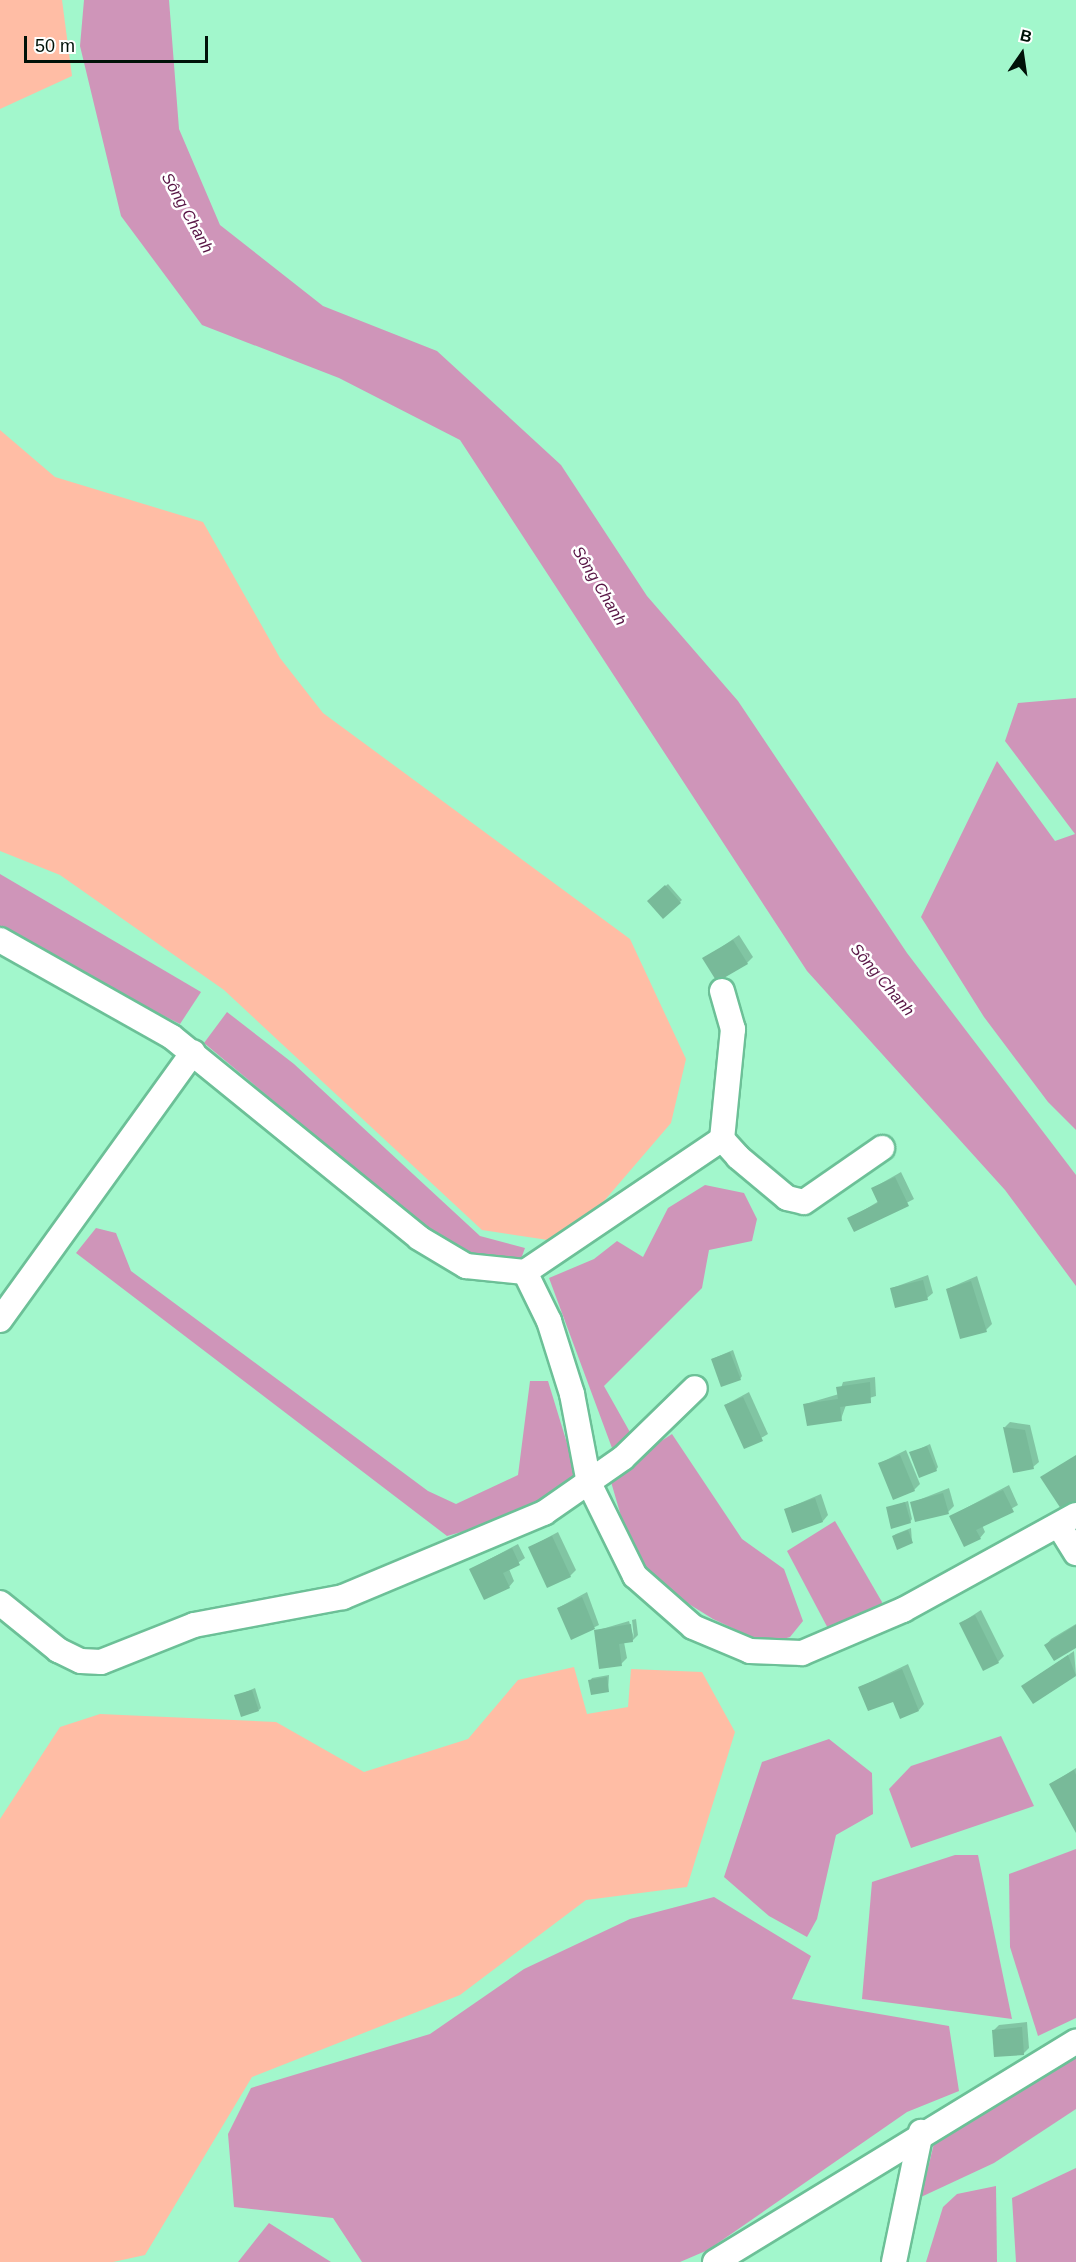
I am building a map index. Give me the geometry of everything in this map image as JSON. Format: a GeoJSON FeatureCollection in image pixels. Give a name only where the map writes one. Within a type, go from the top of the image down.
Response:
{"type":"FeatureCollection","features":[{"type":"Feature","properties":{"kind":"street"},"geometry":{"type":"LineString","coordinates":[[0,940],[193,1052],[419,1238],[466,1266],[525,1272],[722,1139],[734,1029],[722,991]]}},
{"type":"Feature","properties":{"kind":"street"},"geometry":{"type":"LineString","coordinates":[[0,1320],[193,1052]]}},
{"type":"Feature","properties":{"kind":"street"},"geometry":{"type":"LineString","coordinates":[[722,1139],[787,1198],[804,1202],[882,1148]]}},
{"type":"Feature","properties":{"kind":"street"},"geometry":{"type":"LineString","coordinates":[[525,1272],[549,1321],[572,1394],[589,1483],[635,1576],[693,1627],[750,1651],[802,1653],[903,1610],[1067,1520],[1076,1553]]}},
{"type":"Feature","properties":{"kind":"street"},"geometry":{"type":"LineString","coordinates":[[0,1603],[58,1650],[81,1661],[101,1662],[194,1625],[343,1597],[544,1513],[589,1483],[695,1388]]}},
{"type":"Feature","properties":{"kind":"street"},"geometry":{"type":"LineString","coordinates":[[715,2262],[921,2132],[1076,2042]]}},
{"type":"Feature","properties":{"kind":"street"},"geometry":{"type":"LineString","coordinates":[[894,2262],[921,2132]]}},
{"type":"Feature","properties":{"kind":"shaded area"},"geometry":{"type":"Polygon","coordinates":[[[0,0],[62,0],[72,76],[0,109],[0,0]]]}},
{"type":"Feature","properties":{"kind":"shaded area"},"geometry":{"type":"Polygon","coordinates":[[[0,430],[55,477],[203,522],[280,658],[323,713],[630,939],[686,1059],[671,1123],[568,1243],[482,1230],[224,990],[60,875],[0,851],[0,430]]]}},
{"type":"Feature","properties":{"kind":"shaded area"},"geometry":{"type":"Polygon","coordinates":[[[574,1667],[587,1714],[628,1707],[631,1669],[702,1672],[735,1732],[687,1887],[586,1900],[460,1995],[252,2077],[145,2255],[113,2262],[0,2262],[0,1819],[60,1727],[100,1714],[276,1722],[364,1772],[468,1739],[518,1680],[574,1667]]]}},
{"type":"Feature","properties":{"kind":"water","name":"Sông Chanh"},"geometry":{"type":"Polygon","coordinates":[[[84,0],[169,0],[179,129],[220,225],[323,306],[437,351],[561,465],[647,596],[738,701],[907,953],[1076,1175],[1076,1286],[1005,1190],[807,971],[460,440],[339,378],[202,325],[121,216],[80,46],[84,0]]]}},
{"type":"Feature","properties":{"kind":"water"},"geometry":{"type":"Polygon","coordinates":[[[1076,698],[1076,1130],[1048,1102],[984,1017],[921,917],[997,761],[1055,841],[1075,834],[1005,741],[1018,703],[1076,698]]]}},
{"type":"Feature","properties":{"kind":"water"},"geometry":{"type":"Polygon","coordinates":[[[0,874],[201,992],[180,1024],[0,935],[0,874]]]}},
{"type":"Feature","properties":{"kind":"water"},"geometry":{"type":"Polygon","coordinates":[[[227,1012],[294,1064],[480,1236],[525,1248],[521,1259],[487,1263],[443,1242],[204,1043],[227,1012]]]}},
{"type":"Feature","properties":{"kind":"water"},"geometry":{"type":"Polygon","coordinates":[[[705,1185],[744,1193],[757,1219],[752,1241],[709,1250],[702,1288],[604,1386],[631,1434],[612,1448],[549,1278],[594,1259],[617,1241],[643,1257],[668,1208],[705,1185]]]}},
{"type":"Feature","properties":{"kind":"water"},"geometry":{"type":"Polygon","coordinates":[[[96,1228],[116,1233],[131,1271],[428,1491],[456,1504],[518,1475],[530,1381],[548,1381],[577,1476],[529,1513],[447,1536],[76,1253],[96,1228]]]}},
{"type":"Feature","properties":{"kind":"water"},"geometry":{"type":"Polygon","coordinates":[[[672,1434],[742,1539],[784,1569],[803,1621],[790,1637],[766,1644],[713,1619],[655,1583],[630,1547],[609,1475],[672,1434]]]}},
{"type":"Feature","properties":{"kind":"water"},"geometry":{"type":"Polygon","coordinates":[[[835,1521],[882,1602],[880,1611],[832,1636],[787,1551],[835,1521]]]}},
{"type":"Feature","properties":{"kind":"water"},"geometry":{"type":"Polygon","coordinates":[[[1001,1736],[1034,1806],[911,1848],[889,1789],[911,1766],[1001,1736]]]}},
{"type":"Feature","properties":{"kind":"water"},"geometry":{"type":"Polygon","coordinates":[[[829,1739],[872,1773],[873,1814],[836,1835],[817,1919],[807,1937],[769,1916],[724,1877],[762,1762],[829,1739]]]}},
{"type":"Feature","properties":{"kind":"water"},"geometry":{"type":"Polygon","coordinates":[[[1076,1849],[1076,2018],[1038,2036],[1010,1947],[1009,1874],[1076,1849]]]}},
{"type":"Feature","properties":{"kind":"water"},"geometry":{"type":"Polygon","coordinates":[[[955,1855],[978,1855],[1012,2019],[862,1999],[872,1882],[955,1855]]]}},
{"type":"Feature","properties":{"kind":"water"},"geometry":{"type":"Polygon","coordinates":[[[714,1897],[811,1956],[792,1999],[949,2026],[959,2091],[907,2112],[708,2250],[680,2262],[362,2262],[333,2218],[234,2207],[228,2134],[251,2088],[430,2034],[524,1969],[630,1919],[714,1897]]]}},
{"type":"Feature","properties":{"kind":"water"},"geometry":{"type":"Polygon","coordinates":[[[1076,2058],[1076,2109],[994,2163],[921,2197],[935,2139],[1076,2058]]]}},
{"type":"Feature","properties":{"kind":"water"},"geometry":{"type":"Polygon","coordinates":[[[1076,2168],[1076,2262],[1016,2262],[1012,2198],[1076,2168]]]}},
{"type":"Feature","properties":{"kind":"water"},"geometry":{"type":"Polygon","coordinates":[[[996,2186],[997,2262],[926,2262],[943,2207],[957,2194],[996,2186]]]}},
{"type":"Feature","properties":{"kind":"water"},"geometry":{"type":"Polygon","coordinates":[[[269,2223],[331,2262],[238,2262],[269,2223]]]}},
{"type":"Feature","properties":{"kind":"building"},"geometry":{"type":"Polygon","coordinates":[[[665,885],[681,903],[663,919],[647,901],[665,885]]]}},
{"type":"Feature","properties":{"kind":"building"},"geometry":{"type":"Polygon","coordinates":[[[733,940],[748,964],[717,982],[702,958],[733,940]]]}},
{"type":"Feature","properties":{"kind":"building"},"geometry":{"type":"Polygon","coordinates":[[[895,1177],[909,1206],[854,1232],[847,1218],[878,1203],[871,1188],[895,1177]]]}},
{"type":"Feature","properties":{"kind":"building"},"geometry":{"type":"Polygon","coordinates":[[[923,1280],[928,1300],[895,1308],[890,1288],[923,1280]]]}},
{"type":"Feature","properties":{"kind":"building"},"geometry":{"type":"Polygon","coordinates":[[[971,1281],[987,1332],[960,1339],[946,1289],[971,1281]]]}},
{"type":"Feature","properties":{"kind":"building"},"geometry":{"type":"Polygon","coordinates":[[[730,1352],[741,1380],[721,1387],[711,1359],[730,1352]]]}},
{"type":"Feature","properties":{"kind":"building"},"geometry":{"type":"Polygon","coordinates":[[[870,1382],[871,1403],[840,1407],[842,1421],[807,1426],[803,1404],[838,1399],[836,1387],[870,1382]]]}},
{"type":"Feature","properties":{"kind":"building"},"geometry":{"type":"Polygon","coordinates":[[[743,1397],[763,1441],[744,1449],[724,1405],[743,1397]]]}},
{"type":"Feature","properties":{"kind":"building"},"geometry":{"type":"Polygon","coordinates":[[[1003,1427],[1025,1430],[1034,1469],[1013,1473],[1003,1427]]]}},
{"type":"Feature","properties":{"kind":"building"},"geometry":{"type":"Polygon","coordinates":[[[927,1446],[937,1471],[919,1478],[909,1452],[927,1446]]]}},
{"type":"Feature","properties":{"kind":"building"},"geometry":{"type":"Polygon","coordinates":[[[900,1455],[915,1491],[893,1500],[878,1463],[900,1455]]]}},
{"type":"Feature","properties":{"kind":"building"},"geometry":{"type":"Polygon","coordinates":[[[1076,1455],[1076,1508],[1065,1515],[1040,1477],[1076,1455]]]}},
{"type":"Feature","properties":{"kind":"building"},"geometry":{"type":"Polygon","coordinates":[[[1003,1490],[1014,1512],[976,1530],[981,1539],[964,1547],[949,1516],[1003,1490]]]}},
{"type":"Feature","properties":{"kind":"building"},"geometry":{"type":"Polygon","coordinates":[[[943,1493],[949,1514],[915,1522],[910,1502],[943,1493]]]}},
{"type":"Feature","properties":{"kind":"building"},"geometry":{"type":"Polygon","coordinates":[[[815,1498],[823,1522],[792,1533],[784,1509],[815,1498]]]}},
{"type":"Feature","properties":{"kind":"building"},"geometry":{"type":"Polygon","coordinates":[[[905,1502],[911,1523],[891,1529],[886,1507],[905,1502]]]}},
{"type":"Feature","properties":{"kind":"building"},"geometry":{"type":"Polygon","coordinates":[[[908,1530],[913,1543],[897,1550],[892,1536],[908,1530]]]}},
{"type":"Feature","properties":{"kind":"building"},"geometry":{"type":"Polygon","coordinates":[[[552,1536],[571,1577],[547,1588],[528,1547],[552,1536]]]}},
{"type":"Feature","properties":{"kind":"building"},"geometry":{"type":"Polygon","coordinates":[[[512,1548],[520,1565],[503,1573],[510,1588],[484,1600],[469,1569],[512,1548]]]}},
{"type":"Feature","properties":{"kind":"building"},"geometry":{"type":"Polygon","coordinates":[[[582,1597],[595,1629],[571,1640],[557,1608],[582,1597]]]}},
{"type":"Feature","properties":{"kind":"building"},"geometry":{"type":"Polygon","coordinates":[[[975,1615],[999,1663],[983,1671],[959,1623],[975,1615]]]}},
{"type":"Feature","properties":{"kind":"building"},"geometry":{"type":"Polygon","coordinates":[[[631,1624],[633,1642],[619,1644],[622,1666],[599,1669],[594,1630],[631,1624]]]}},
{"type":"Feature","properties":{"kind":"building"},"geometry":{"type":"Polygon","coordinates":[[[1076,1625],[1076,1648],[1054,1661],[1044,1645],[1076,1625]]]}},
{"type":"Feature","properties":{"kind":"building"},"geometry":{"type":"Polygon","coordinates":[[[1068,1655],[1076,1676],[1033,1704],[1021,1686],[1068,1655]]]}},
{"type":"Feature","properties":{"kind":"building"},"geometry":{"type":"Polygon","coordinates":[[[902,1669],[919,1711],[900,1719],[893,1702],[868,1711],[858,1687],[902,1669]]]}},
{"type":"Feature","properties":{"kind":"building"},"geometry":{"type":"Polygon","coordinates":[[[607,1677],[609,1692],[591,1695],[588,1680],[607,1677]]]}},
{"type":"Feature","properties":{"kind":"building"},"geometry":{"type":"Polygon","coordinates":[[[252,1690],[259,1711],[241,1717],[234,1695],[252,1690]]]}},
{"type":"Feature","properties":{"kind":"building"},"geometry":{"type":"Polygon","coordinates":[[[1074,1770],[1076,1775],[1076,1833],[1049,1784],[1074,1770]]]}},
{"type":"Feature","properties":{"kind":"building"},"geometry":{"type":"Polygon","coordinates":[[[1022,2027],[1024,2055],[994,2057],[992,2030],[1022,2027]]]}}]}
